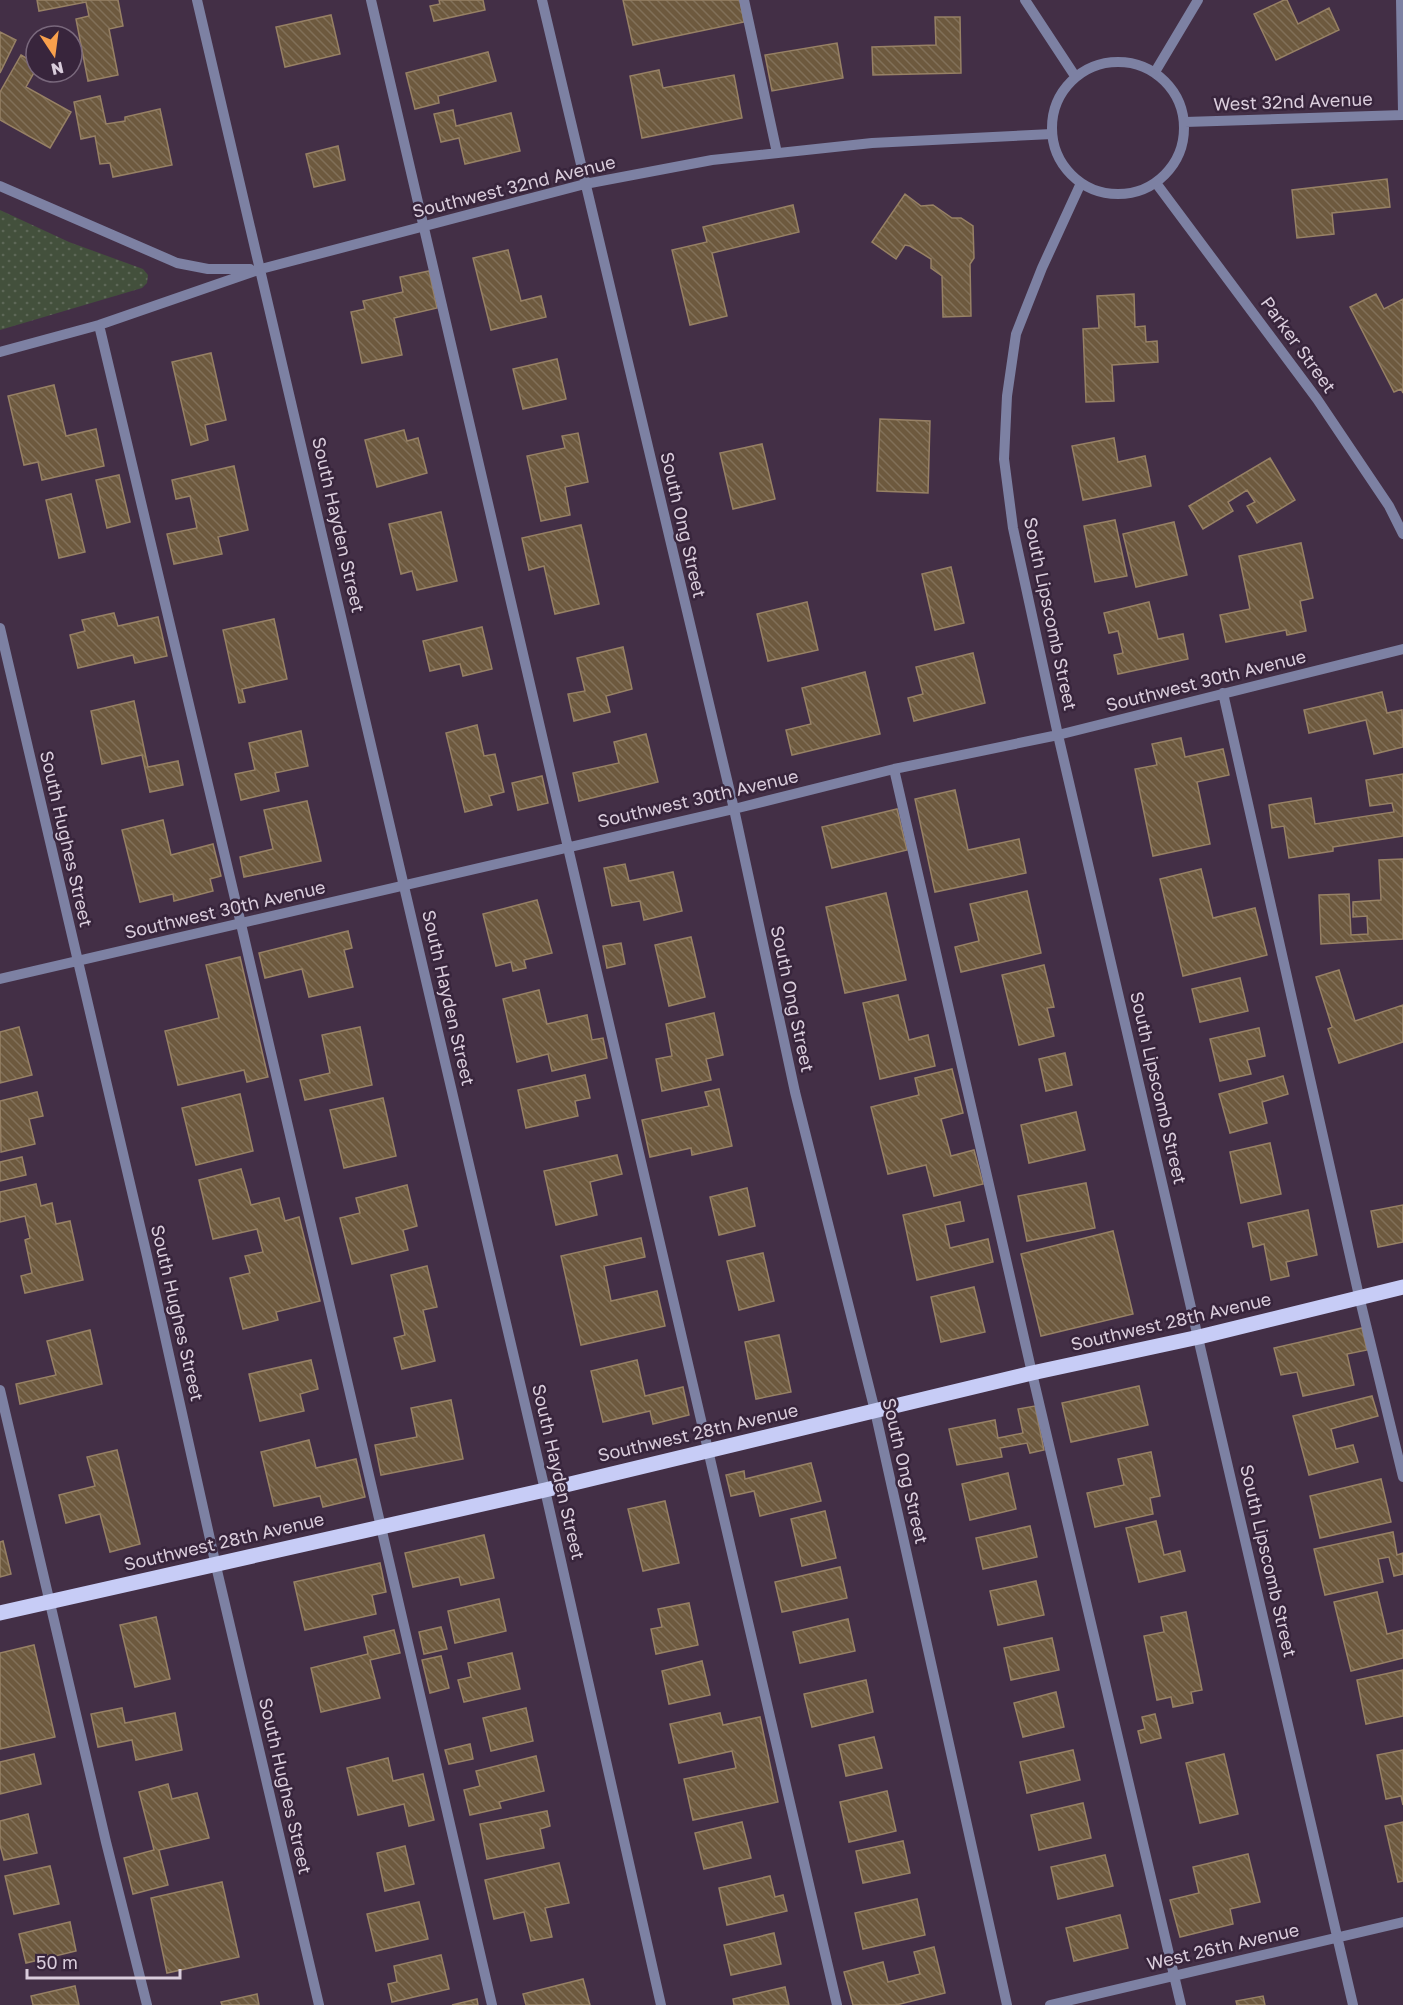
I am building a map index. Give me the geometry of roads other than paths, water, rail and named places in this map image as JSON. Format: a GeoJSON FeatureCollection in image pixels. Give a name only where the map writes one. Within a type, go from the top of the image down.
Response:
{"type":"FeatureCollection","features":[{"type":"Feature","properties":{"kind":"main road","name":"Southwest 28th Avenue"},"geometry":{"type":"LineString","coordinates":[[0,1613],[545,1490],[1403,1287]]}},
{"type":"Feature","properties":{"kind":"street","name":"South Hayden Street"},"geometry":{"type":"LineString","coordinates":[[197,0],[405,884],[661,2005]]}},
{"type":"Feature","properties":{"kind":"street"},"geometry":{"type":"LineString","coordinates":[[371,0],[837,2005]]}},
{"type":"Feature","properties":{"kind":"street","name":"South Ong Street"},"geometry":{"type":"LineString","coordinates":[[542,0],[734,809],[795,1092],[875,1411],[1007,2005]]}},
{"type":"Feature","properties":{"kind":"street"},"geometry":{"type":"LineString","coordinates":[[744,0],[777,153]]}},
{"type":"Feature","properties":{"kind":"street"},"geometry":{"type":"LineString","coordinates":[[1025,0],[1075,76]]}},
{"type":"Feature","properties":{"kind":"street"},"geometry":{"type":"LineString","coordinates":[[1155,72],[1198,0]]}},
{"type":"Feature","properties":{"kind":"street"},"geometry":{"type":"LineString","coordinates":[[1401,0],[1403,113]]}},
{"type":"Feature","properties":{"kind":"street"},"geometry":{"type":"LineString","coordinates":[[1113,61],[1135,63],[1155,72],[1175,93],[1182,107],[1185,122],[1184,140],[1169,171],[1156,183],[1127,194],[1111,194],[1081,183],[1067,170],[1056,153],[1052,134],[1056,103],[1075,76],[1092,66],[1113,61]]}},
{"type":"Feature","properties":{"kind":"street","name":"West 32nd Avenue"},"geometry":{"type":"LineString","coordinates":[[1185,122],[1403,113]]}},
{"type":"Feature","properties":{"kind":"street","name":"Southwest 32nd Avenue"},"geometry":{"type":"LineString","coordinates":[[0,352],[99,325],[261,269],[585,184],[712,160],[872,142],[1052,134]]}},
{"type":"Feature","properties":{"kind":"street","name":"South Lipscomb Street"},"geometry":{"type":"LineString","coordinates":[[1081,183],[1042,268],[1016,334],[1007,396],[1004,459],[1013,528],[1058,735],[1353,2005]]}},
{"type":"Feature","properties":{"kind":"street","name":"Parker Street"},"geometry":{"type":"LineString","coordinates":[[1156,183],[1317,399],[1389,506],[1403,534]]}},
{"type":"Feature","properties":{"kind":"street"},"geometry":{"type":"LineString","coordinates":[[0,186],[177,263],[208,269],[261,269]]}},
{"type":"Feature","properties":{"kind":"street"},"geometry":{"type":"LineString","coordinates":[[99,325],[241,924],[492,2005]]}},
{"type":"Feature","properties":{"kind":"street","name":"South Hughes Street"},"geometry":{"type":"LineString","coordinates":[[0,628],[150,1267],[216,1566],[319,2005]]}},
{"type":"Feature","properties":{"kind":"street","name":"Southwest 30th Avenue"},"geometry":{"type":"LineString","coordinates":[[0,979],[894,770],[1058,735],[1403,649]]}},
{"type":"Feature","properties":{"kind":"street"},"geometry":{"type":"LineString","coordinates":[[1223,693],[1359,1296],[1403,1477]]}},
{"type":"Feature","properties":{"kind":"street"},"geometry":{"type":"LineString","coordinates":[[894,770],[1180,2005]]}},
{"type":"Feature","properties":{"kind":"street"},"geometry":{"type":"LineString","coordinates":[[0,1390],[147,2005]]}},
{"type":"Feature","properties":{"kind":"street","name":"West 26th Avenue"},"geometry":{"type":"LineString","coordinates":[[1050,2005],[1403,1922]]}}]}
